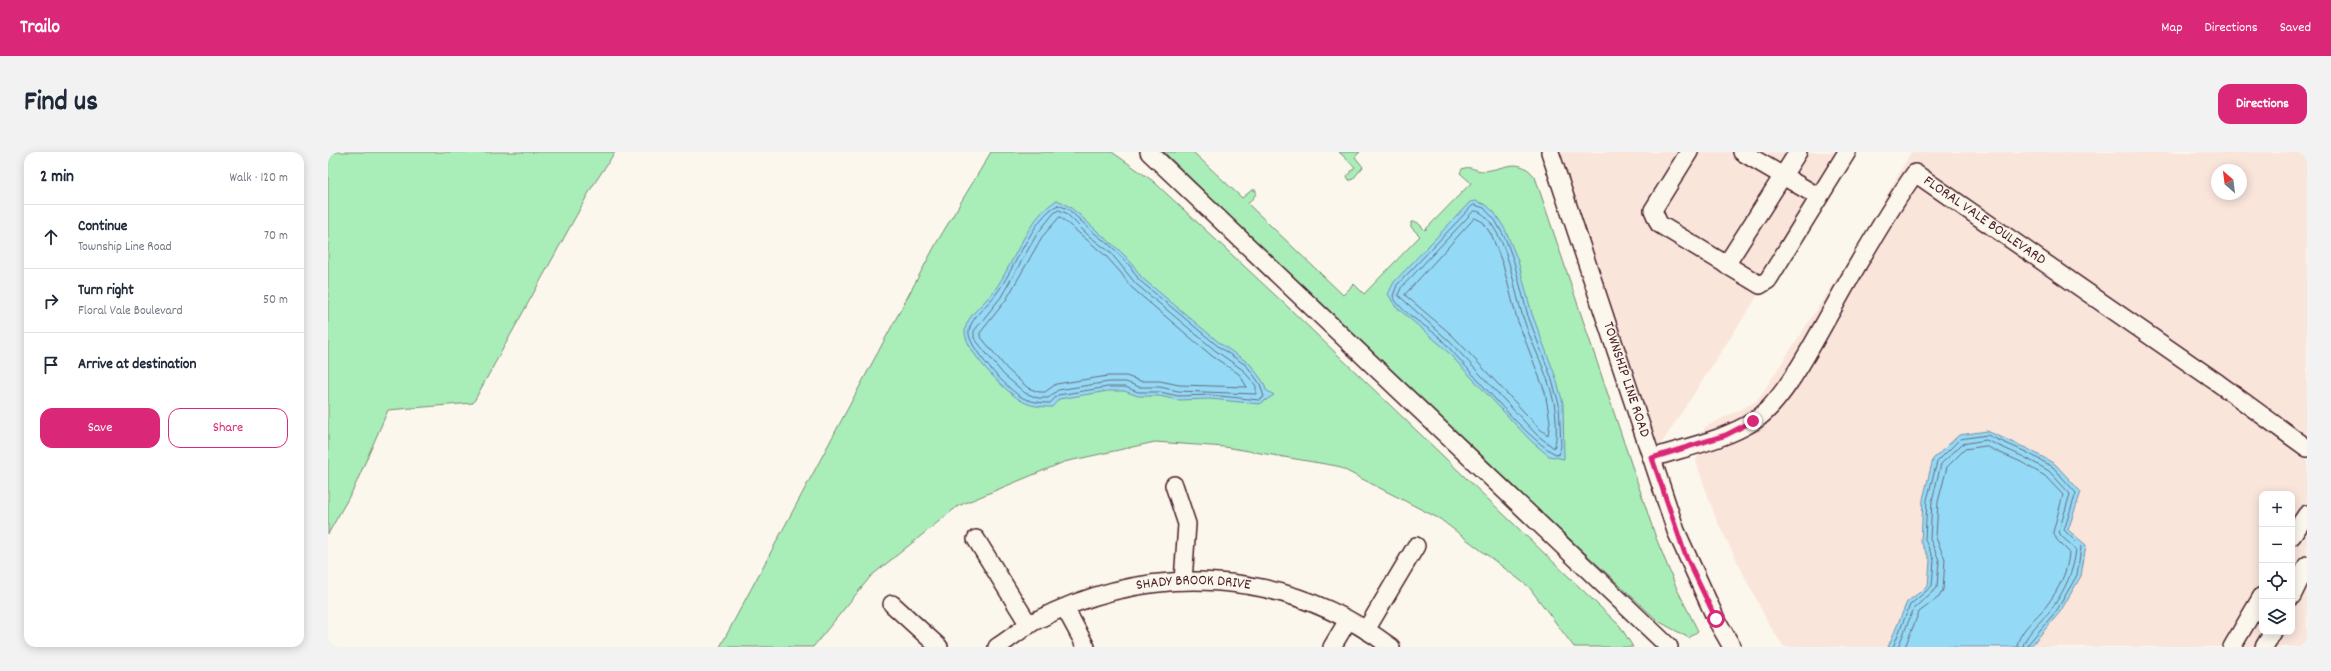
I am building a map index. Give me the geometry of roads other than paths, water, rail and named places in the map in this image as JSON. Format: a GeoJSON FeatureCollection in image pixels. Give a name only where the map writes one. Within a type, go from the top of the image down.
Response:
{"type":"FeatureCollection","features":[{"type":"Feature","properties":{"kind":"street"},"geometry":{"type":"LineString","coordinates":[[1149,152],[1669,647]]}},
{"type":"Feature","properties":{"kind":"street","name":"TOWNSHIP LINE ROAD"},"geometry":{"type":"LineString","coordinates":[[1550,152],[1687,558],[1732,647]]}},
{"type":"Feature","properties":{"kind":"street"},"geometry":{"type":"LineString","coordinates":[[1689,152],[1653,210],[1659,224],[1760,285],[1768,280],[1847,152]]}},
{"type":"Feature","properties":{"kind":"street"},"geometry":{"type":"LineString","coordinates":[[1742,152],[1819,197]]}},
{"type":"Feature","properties":{"kind":"street"},"geometry":{"type":"LineString","coordinates":[[1726,265],[1798,152]]}},
{"type":"Feature","properties":{"kind":"street","name":"FLORAL VALE BOULEVARD"},"geometry":{"type":"LineString","coordinates":[[1652,458],[1726,435],[1763,414],[1782,391],[1805,357],[1880,225],[1915,173],[2218,383],[2307,448]]}},
{"type":"Feature","properties":{"kind":"street"},"geometry":{"type":"LineString","coordinates":[[1174,485],[1186,524],[1183,581]]}},
{"type":"Feature","properties":{"kind":"street"},"geometry":{"type":"LineString","coordinates":[[2295,532],[2307,514]]}},
{"type":"Feature","properties":{"kind":"street"},"geometry":{"type":"LineString","coordinates":[[976,539],[1029,625]]}},
{"type":"Feature","properties":{"kind":"street"},"geometry":{"type":"LineString","coordinates":[[1366,630],[1416,546]]}},
{"type":"Feature","properties":{"kind":"street"},"geometry":{"type":"LineString","coordinates":[[2295,590],[2307,565]]}},
{"type":"Feature","properties":{"kind":"street","name":"SHADY BROOK DRIVE"},"geometry":{"type":"LineString","coordinates":[[997,647],[1029,625],[1087,598],[1143,585],[1198,580],[1244,585],[1298,597],[1332,611],[1366,630],[1391,647]]}},
{"type":"Feature","properties":{"kind":"street"},"geometry":{"type":"LineString","coordinates":[[2232,647],[2260,599]]}},
{"type":"Feature","properties":{"kind":"street"},"geometry":{"type":"LineString","coordinates":[[892,604],[939,647]]}},
{"type":"Feature","properties":{"kind":"street"},"geometry":{"type":"LineString","coordinates":[[1065,608],[1086,647]]}},
{"type":"Feature","properties":{"kind":"street"},"geometry":{"type":"LineString","coordinates":[[1332,647],[1348,620]]}},
{"type":"Feature","properties":{"kind":"street"},"geometry":{"type":"LineString","coordinates":[[2264,647],[2272,635]]}},
{"type":"Feature","properties":{"kind":"water"},"geometry":{"type":"Polygon","coordinates":[[[1057,200],[1073,210],[1121,252],[1141,277],[1221,344],[1250,364],[1264,383],[1266,390],[1274,395],[1260,404],[1210,399],[1178,400],[1159,396],[1138,396],[1124,391],[1108,391],[1059,399],[1052,407],[1048,407],[1027,404],[1004,388],[970,348],[966,338],[966,325],[973,314],[994,291],[1029,229],[1037,218],[1046,208],[1057,200]]]}},
{"type":"Feature","properties":{"kind":"water"},"geometry":{"type":"Polygon","coordinates":[[[1476,201],[1486,205],[1494,212],[1505,229],[1518,261],[1532,314],[1555,375],[1563,403],[1564,459],[1549,456],[1531,441],[1443,347],[1395,306],[1388,294],[1394,282],[1470,202],[1476,201]]]}},
{"type":"Feature","properties":{"kind":"water"},"geometry":{"type":"Polygon","coordinates":[[[1987,431],[2028,449],[2055,464],[2081,492],[2068,530],[2086,545],[2081,576],[2060,612],[2030,647],[1888,647],[1907,602],[1928,586],[1930,560],[1921,542],[1923,499],[1933,459],[1959,435],[1987,431]]]}}]}
